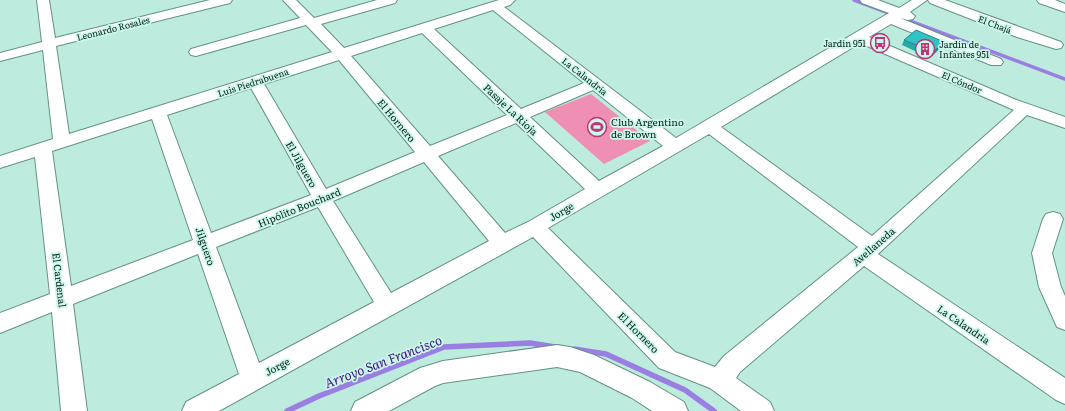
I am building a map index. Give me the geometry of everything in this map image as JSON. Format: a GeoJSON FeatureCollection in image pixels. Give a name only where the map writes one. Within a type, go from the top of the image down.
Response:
{"type":"FeatureCollection","features":[{"type":"Feature","properties":{"kind":"street","name":"El Cardenal"},"geometry":{"type":"LineString","coordinates":[[43,0],[50,44],[53,145],[62,300],[74,411]]}},
{"type":"Feature","properties":{"kind":"street","name":"Leonardo Rosales"},"geometry":{"type":"LineString","coordinates":[[0,57],[226,0]]}},
{"type":"Feature","properties":{"kind":"street"},"geometry":{"type":"LineString","coordinates":[[196,52],[391,0]]}},
{"type":"Feature","properties":{"kind":"street"},"geometry":{"type":"LineString","coordinates":[[866,0],[895,16],[996,62]]}},
{"type":"Feature","properties":{"kind":"street","name":"Jorge"},"geometry":{"type":"LineString","coordinates":[[195,411],[502,243],[535,227],[597,190],[710,127],[921,0]]}},
{"type":"Feature","properties":{"kind":"street","name":"El Chajá"},"geometry":{"type":"LineString","coordinates":[[934,0],[1056,46]]}},
{"type":"Feature","properties":{"kind":"street"},"geometry":{"type":"LineString","coordinates":[[1043,0],[1065,8]]}},
{"type":"Feature","properties":{"kind":"street","name":"El Hornero"},"geometry":{"type":"LineString","coordinates":[[295,1],[310,21],[342,54],[502,243]]}},
{"type":"Feature","properties":{"kind":"street","name":"Luis Piedrabuena"},"geometry":{"type":"LineString","coordinates":[[0,162],[503,3]]}},
{"type":"Feature","properties":{"kind":"street","name":"La Calandria"},"geometry":{"type":"LineString","coordinates":[[503,3],[595,84],[675,146]]}},
{"type":"Feature","properties":{"kind":"street"},"geometry":{"type":"LineString","coordinates":[[895,16],[932,24]]}},
{"type":"Feature","properties":{"kind":"street","name":"Pasaje La Rioja"},"geometry":{"type":"LineString","coordinates":[[424,28],[597,190]]}},
{"type":"Feature","properties":{"kind":"street","name":"El Cóndor"},"geometry":{"type":"LineString","coordinates":[[860,38],[1033,112],[1065,123]]}},
{"type":"Feature","properties":{"kind":"street","name":"El Jilguero"},"geometry":{"type":"LineString","coordinates":[[255,82],[322,198],[388,306]]}},
{"type":"Feature","properties":{"kind":"street","name":"Hipólito Bouchard"},"geometry":{"type":"LineString","coordinates":[[0,323],[322,198],[595,84]]}},
{"type":"Feature","properties":{"kind":"street","name":"Jilguero"},"geometry":{"type":"LineString","coordinates":[[158,112],[252,380]]}},
{"type":"Feature","properties":{"kind":"street","name":"Avellaneda"},"geometry":{"type":"LineString","coordinates":[[719,380],[732,364],[1033,112]]}},
{"type":"Feature","properties":{"kind":"street","name":"La Calandria"},"geometry":{"type":"LineString","coordinates":[[710,127],[868,251],[1065,392]]}},
{"type":"Feature","properties":{"kind":"street"},"geometry":{"type":"LineString","coordinates":[[1053,219],[1042,253],[1050,287],[1065,320]]}},
{"type":"Feature","properties":{"kind":"street","name":"El Hornero"},"geometry":{"type":"LineString","coordinates":[[535,227],[667,360],[719,380],[761,411]]}},
{"type":"Feature","properties":{"kind":"street"},"geometry":{"type":"LineString","coordinates":[[364,411],[429,376],[443,372],[557,356],[586,363],[641,390],[675,411]]}},
{"type":"Feature","properties":{"kind":"shaded area","name":"Club Argentino de Brown"},"geometry":{"type":"Polygon","coordinates":[[[591,94],[650,141],[604,164],[545,112],[591,94]]]}},
{"type":"Feature","properties":{"kind":"building"},"geometry":{"type":"Polygon","coordinates":[[[916,30],[944,42],[933,52],[904,40],[916,30]]]}},
{"type":"Feature","properties":{"kind":"waterway"},"geometry":{"type":"LineString","coordinates":[[854,0],[1065,79]]}},
{"type":"Feature","properties":{"kind":"waterway","name":"Arroyo San Francisco"},"geometry":{"type":"LineString","coordinates":[[287,411],[319,396],[444,347],[530,343],[555,347]]}},
{"type":"Feature","properties":{"kind":"waterway","name":"Arroyo San Francisco"},"geometry":{"type":"LineString","coordinates":[[574,349],[606,354],[685,390],[714,411]]}},
{"type":"Feature","properties":{"kind":"place","name":"Jardín 951"},"geometry":{"type":"Point","coordinates":[880,43]}},
{"type":"Feature","properties":{"kind":"place","name":"Jardín de Infantes 951"},"geometry":{"type":"Point","coordinates":[925,49]}},
{"type":"Feature","properties":{"kind":"place","name":"Club Argentino de Brown"},"geometry":{"type":"Point","coordinates":[597,127]}}]}
